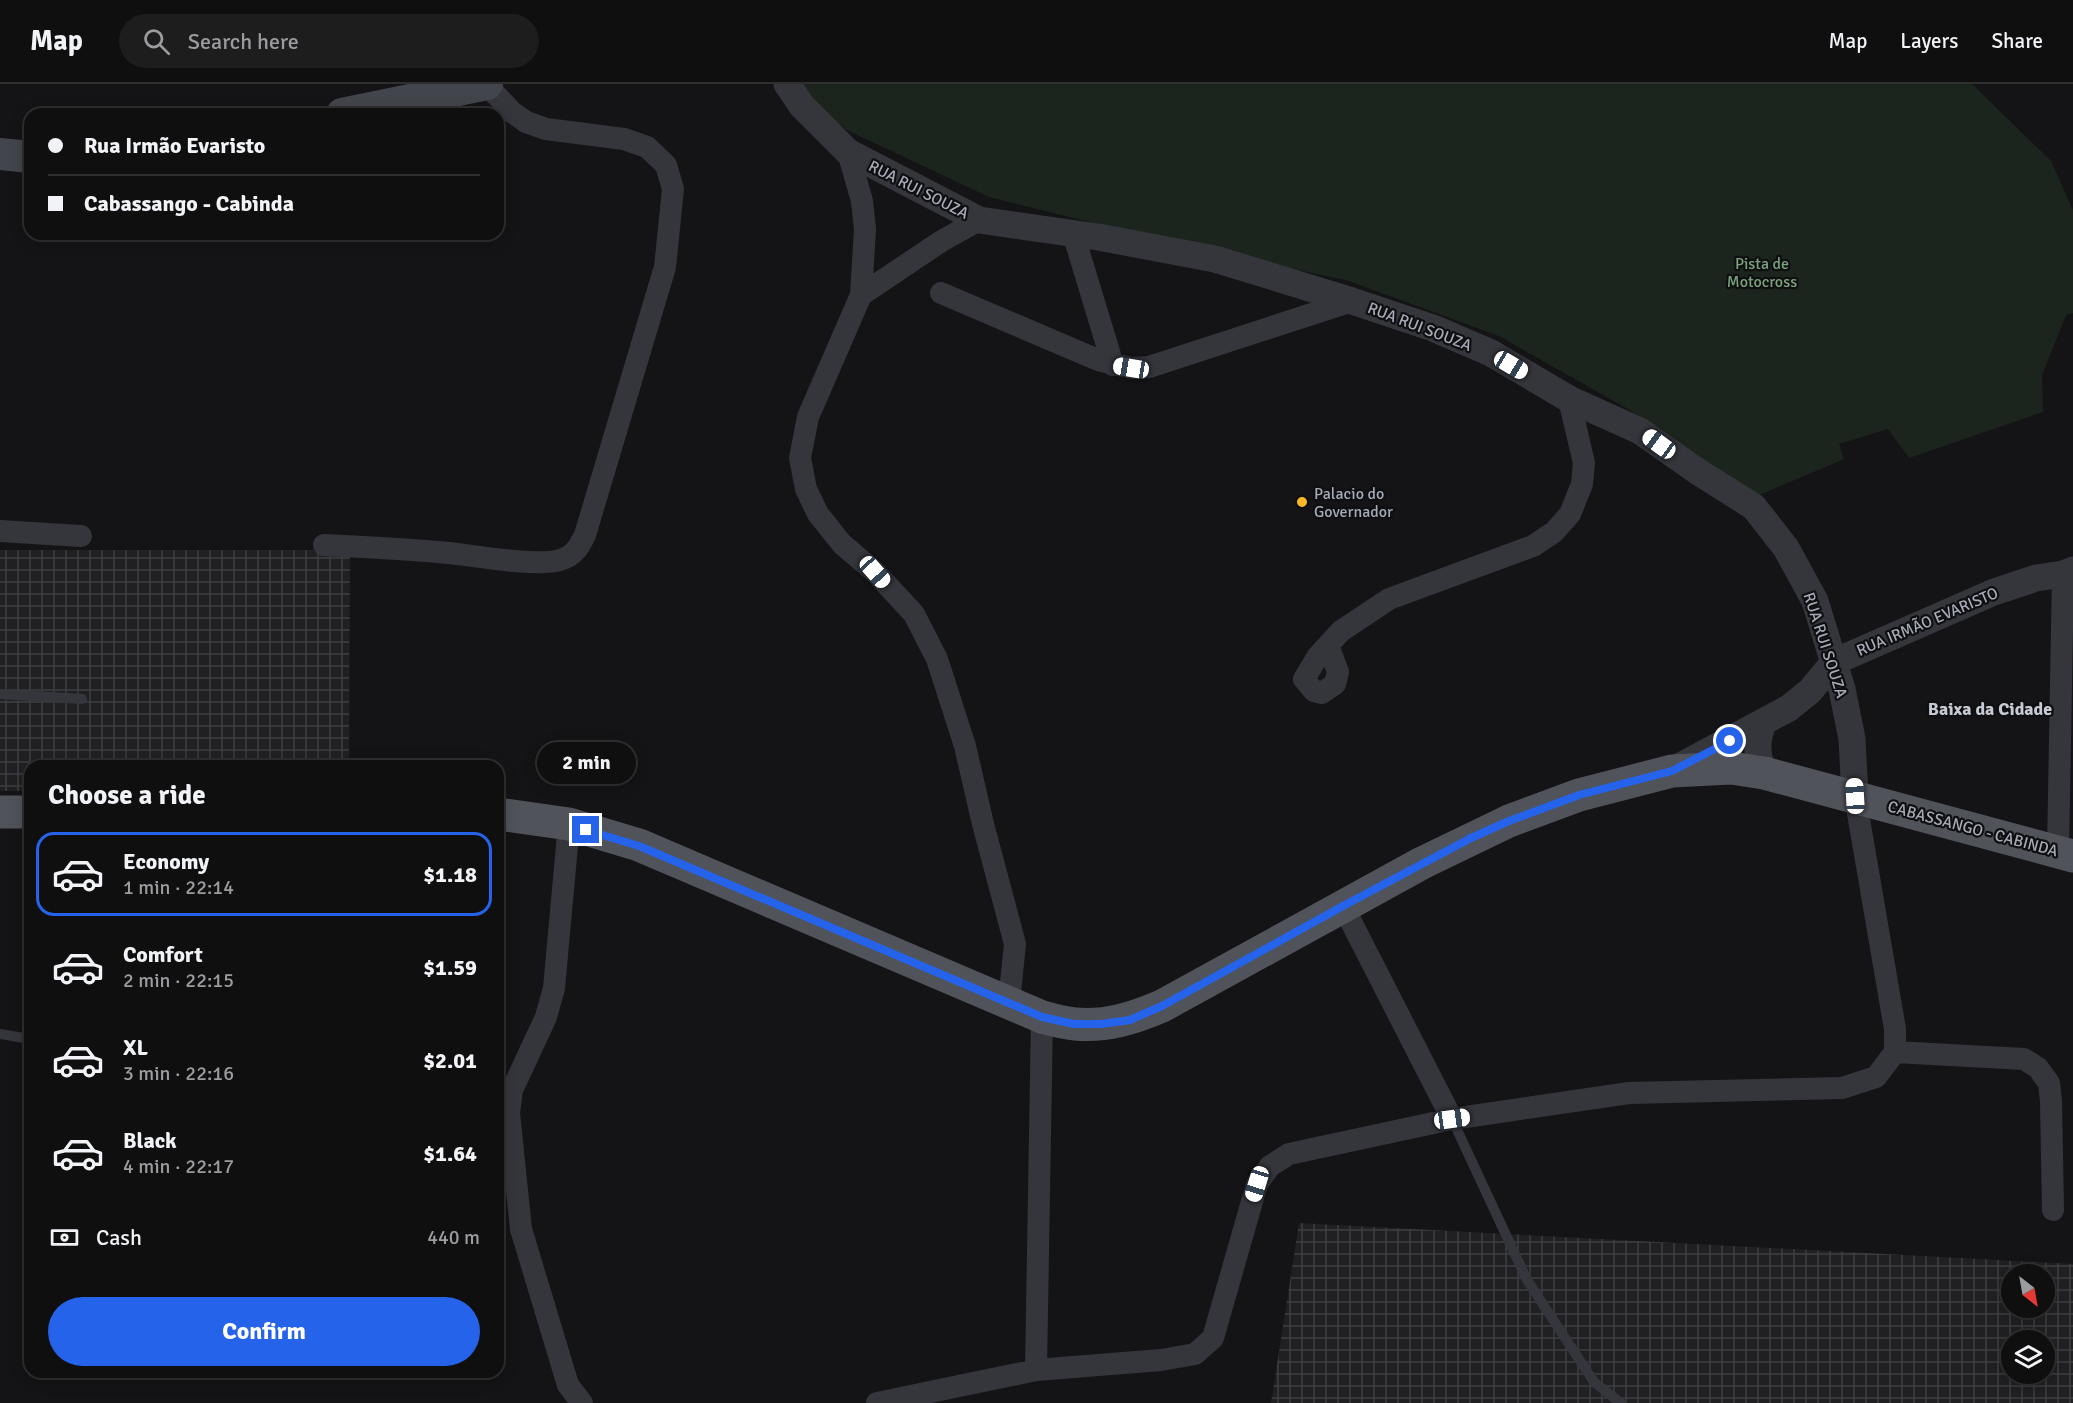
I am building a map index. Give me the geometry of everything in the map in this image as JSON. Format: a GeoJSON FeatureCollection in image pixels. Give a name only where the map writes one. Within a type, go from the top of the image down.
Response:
{"type":"FeatureCollection","features":[{"type":"Feature","properties":{"kind":"main road"},"geometry":{"type":"LineString","coordinates":[[371,108],[486,84]]}},
{"type":"Feature","properties":{"kind":"main road"},"geometry":{"type":"LineString","coordinates":[[0,154],[24,156]]}},
{"type":"Feature","properties":{"kind":"main road","name":"CABASSANGO - CABINDA"},"geometry":{"type":"LineString","coordinates":[[504,815],[569,824],[639,846],[1042,1017],[1074,1024],[1101,1024],[1130,1020],[1162,1006],[1422,863],[1509,821],[1579,795],[1672,771],[1731,768],[1764,772],[2066,853]]}},
{"type":"Feature","properties":{"kind":"main road"},"geometry":{"type":"LineString","coordinates":[[0,812],[24,812]]}},
{"type":"Feature","properties":{"kind":"street"},"geometry":{"type":"LineString","coordinates":[[324,544],[441,552],[524,561],[558,561],[578,550],[585,535],[665,267],[673,189],[666,165],[647,147],[624,139],[546,129],[526,122],[512,112],[486,84]]}},
{"type":"Feature","properties":{"kind":"street","name":"RUA RUI SOUZA"},"geometry":{"type":"LineString","coordinates":[[787,84],[802,106],[848,152],[979,220],[1073,233],[1215,260],[1352,301],[1433,328],[1491,353],[1569,399],[1640,430],[1696,471],[1754,507],[1786,548],[1815,601],[1842,689],[1852,739],[1855,796]]}},
{"type":"Feature","properties":{"kind":"street"},"geometry":{"type":"LineString","coordinates":[[848,152],[862,201],[865,229],[861,295],[808,417],[800,458],[806,489],[818,514],[842,544],[875,572],[914,614],[937,659],[965,746],[1015,944],[1009,1002]]}},
{"type":"Feature","properties":{"kind":"street"},"geometry":{"type":"LineString","coordinates":[[861,295],[940,242],[979,220]]}},
{"type":"Feature","properties":{"kind":"street"},"geometry":{"type":"LineString","coordinates":[[1073,233],[1113,365]]}},
{"type":"Feature","properties":{"kind":"street"},"geometry":{"type":"LineString","coordinates":[[941,293],[1098,360],[1131,368],[1149,367],[1352,301]]}},
{"type":"Feature","properties":{"kind":"street"},"geometry":{"type":"LineString","coordinates":[[1328,645],[1341,631],[1389,599],[1533,546],[1554,532],[1570,514],[1582,484],[1584,463],[1569,399]]}},
{"type":"Feature","properties":{"kind":"street"},"geometry":{"type":"LineString","coordinates":[[0,531],[81,536]]}},
{"type":"Feature","properties":{"kind":"street"},"geometry":{"type":"LineString","coordinates":[[2066,853],[2068,572]]}},
{"type":"Feature","properties":{"kind":"street","name":"RUA IRMÃO EVARISTO"},"geometry":{"type":"LineString","coordinates":[[1672,771],[1789,708],[1810,691],[1834,662],[1994,592],[2036,578],[2068,572]]}},
{"type":"Feature","properties":{"kind":"street"},"geometry":{"type":"LineString","coordinates":[[1763,723],[1756,748],[1764,772]]}},
{"type":"Feature","properties":{"kind":"street"},"geometry":{"type":"LineString","coordinates":[[877,1403],[1036,1370],[1161,1360],[1195,1354],[1213,1338],[1257,1184],[1270,1166],[1289,1154],[1452,1119],[1629,1093],[1842,1088],[1876,1077],[1895,1052],[1895,1029],[1855,796]]}},
{"type":"Feature","properties":{"kind":"street"},"geometry":{"type":"LineString","coordinates":[[569,824],[555,988],[546,1017],[512,1090],[509,1113],[521,1229],[568,1385],[582,1403]]}},
{"type":"Feature","properties":{"kind":"street"},"geometry":{"type":"LineString","coordinates":[[1343,906],[1452,1119]]}},
{"type":"Feature","properties":{"kind":"street"},"geometry":{"type":"LineString","coordinates":[[1036,1370],[1042,1017]]}},
{"type":"Feature","properties":{"kind":"street"},"geometry":{"type":"LineString","coordinates":[[1895,1052],[2024,1059],[2038,1068],[2049,1083],[2051,1101],[2053,1210]]}},
{"type":"Feature","properties":{"kind":"lane"},"geometry":{"type":"LineString","coordinates":[[0,694],[82,699]]}},
{"type":"Feature","properties":{"kind":"lane"},"geometry":{"type":"LineString","coordinates":[[0,1034],[24,1038]]}},
{"type":"Feature","properties":{"kind":"lane"},"geometry":{"type":"LineString","coordinates":[[1452,1119],[1527,1281],[1594,1382],[1621,1403]]}},
{"type":"Feature","properties":{"kind":"shaded area"},"geometry":{"type":"Polygon","coordinates":[[[0,550],[350,550],[349,760],[24,760],[24,791],[0,791],[0,550]]]}},
{"type":"Feature","properties":{"kind":"shaded area"},"geometry":{"type":"Polygon","coordinates":[[[1299,1223],[2073,1264],[2073,1403],[1271,1403],[1299,1223]]]}},
{"type":"Feature","properties":{"kind":"green space","name":"Pista de Motocross"},"geometry":{"type":"Polygon","coordinates":[[[798,84],[1972,84],[2051,161],[2073,210],[2073,313],[2066,315],[2042,375],[2043,412],[1909,458],[1888,429],[1839,444],[1844,459],[1757,496],[1628,409],[1499,336],[1349,281],[1179,244],[989,197],[849,131],[819,113],[798,84]]]}},
{"type":"Feature","properties":{"kind":"place","name":"Palacio do Governador"},"geometry":{"type":"Point","coordinates":[1302,502]}},
{"type":"Feature","properties":{"kind":"district","name":"Baixa da Cidade"},"geometry":{"type":"Point","coordinates":[1990,709]}},
{"type":"Feature","properties":{"kind":"route"},"geometry":{"type":"LineString","coordinates":[[586,830],[639,846],[1042,1017],[1074,1024],[1101,1024],[1130,1020],[1162,1006],[1471,838],[1579,795],[1672,771],[1730,741]]}}]}
